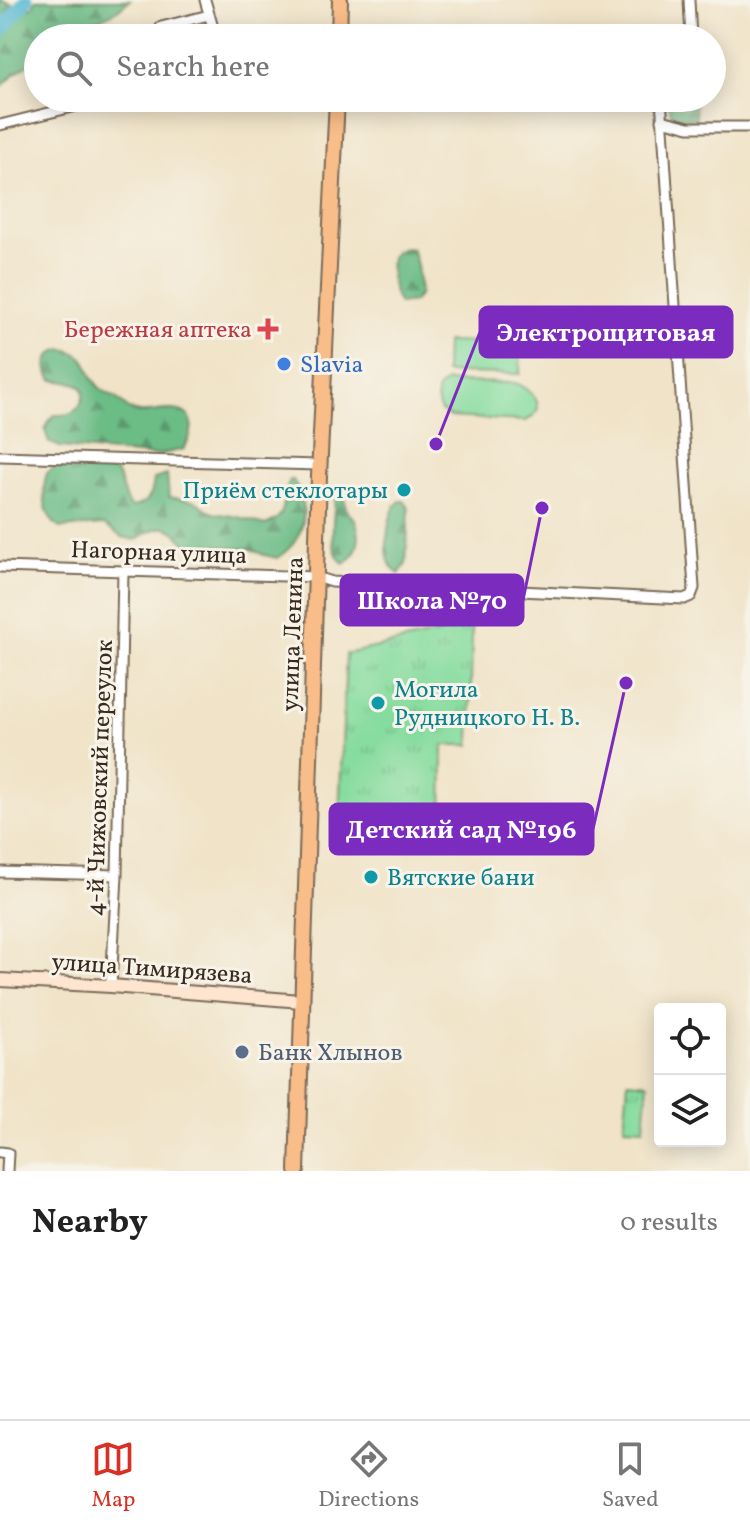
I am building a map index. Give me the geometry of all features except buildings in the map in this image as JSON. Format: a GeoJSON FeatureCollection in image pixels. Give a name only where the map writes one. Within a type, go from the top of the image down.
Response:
{"type":"FeatureCollection","features":[{"type":"Feature","properties":{"kind":"main road"},"geometry":{"type":"LineString","coordinates":[[339,24],[340,0]]}},
{"type":"Feature","properties":{"kind":"main road","name":"улица Ленина"},"geometry":{"type":"LineString","coordinates":[[297,1171],[319,465],[336,112]]}},
{"type":"Feature","properties":{"kind":"main road","name":"улица Тимирязева"},"geometry":{"type":"LineString","coordinates":[[0,980],[301,1001]]}},
{"type":"Feature","properties":{"kind":"street"},"geometry":{"type":"LineString","coordinates":[[205,0],[212,24]]}},
{"type":"Feature","properties":{"kind":"street"},"geometry":{"type":"LineString","coordinates":[[689,0],[690,24]]}},
{"type":"Feature","properties":{"kind":"street"},"geometry":{"type":"LineString","coordinates":[[173,24],[209,15]]}},
{"type":"Feature","properties":{"kind":"street"},"geometry":{"type":"LineString","coordinates":[[0,125],[53,112]]}},
{"type":"Feature","properties":{"kind":"street"},"geometry":{"type":"LineString","coordinates":[[662,112],[662,120],[689,127],[750,127]]}},
{"type":"Feature","properties":{"kind":"street","name":"Нагорная улица"},"geometry":{"type":"LineString","coordinates":[[0,567],[316,577],[332,582],[684,599],[691,596],[694,588],[662,120]]}},
{"type":"Feature","properties":{"kind":"street"},"geometry":{"type":"LineString","coordinates":[[0,456],[319,465]]}},
{"type":"Feature","properties":{"kind":"street","name":"4-й Чижовский переулок"},"geometry":{"type":"LineString","coordinates":[[111,986],[117,875],[123,571]]}},
{"type":"Feature","properties":{"kind":"street"},"geometry":{"type":"LineString","coordinates":[[0,872],[117,875]]}},
{"type":"Feature","properties":{"kind":"street"},"geometry":{"type":"LineString","coordinates":[[4,1152],[7,1171]]}},
{"type":"Feature","properties":{"kind":"green space"},"geometry":{"type":"Polygon","coordinates":[[[0,0],[23,8],[33,7],[35,0],[130,0],[115,12],[89,24],[24,24],[24,67],[0,88],[0,0]]]}},
{"type":"Feature","properties":{"kind":"green space"},"geometry":{"type":"Polygon","coordinates":[[[696,112],[696,119],[676,117],[671,113],[696,112]]]}},
{"type":"Feature","properties":{"kind":"green space"},"geometry":{"type":"Polygon","coordinates":[[[405,248],[412,249],[420,294],[413,302],[399,304],[393,287],[391,260],[394,253],[405,248]]]}},
{"type":"Feature","properties":{"kind":"green space"},"geometry":{"type":"Polygon","coordinates":[[[446,342],[521,343],[520,374],[445,373],[446,342]]]}},
{"type":"Feature","properties":{"kind":"green space"},"geometry":{"type":"Polygon","coordinates":[[[64,349],[81,356],[100,388],[131,410],[173,410],[186,414],[192,426],[184,449],[148,455],[60,447],[49,442],[45,430],[49,421],[54,415],[73,412],[83,398],[83,390],[77,384],[51,379],[49,374],[48,360],[58,350],[64,349]]]}},
{"type":"Feature","properties":{"kind":"green space"},"geometry":{"type":"Polygon","coordinates":[[[447,382],[515,383],[536,400],[537,411],[525,421],[450,417],[441,411],[437,399],[439,387],[447,382]]]}},
{"type":"Feature","properties":{"kind":"green space"},"geometry":{"type":"Polygon","coordinates":[[[56,466],[115,471],[131,507],[142,504],[148,498],[154,479],[167,475],[169,497],[195,501],[213,513],[265,525],[282,512],[287,487],[293,480],[302,501],[303,522],[294,542],[277,558],[251,549],[186,544],[168,528],[150,531],[135,540],[122,537],[104,525],[61,528],[51,518],[44,495],[47,473],[56,466]]]}},
{"type":"Feature","properties":{"kind":"green space"},"geometry":{"type":"Polygon","coordinates":[[[343,493],[346,508],[355,520],[359,534],[356,551],[344,564],[333,542],[335,498],[343,493]]]}},
{"type":"Feature","properties":{"kind":"green space"},"geometry":{"type":"Polygon","coordinates":[[[400,501],[404,501],[409,509],[406,564],[399,574],[390,564],[387,540],[392,513],[400,501]]]}},
{"type":"Feature","properties":{"kind":"green space"},"geometry":{"type":"Polygon","coordinates":[[[472,626],[470,745],[443,745],[442,843],[338,840],[346,654],[472,626]]]}},
{"type":"Feature","properties":{"kind":"green space"},"geometry":{"type":"Polygon","coordinates":[[[628,1081],[648,1083],[644,1128],[624,1127],[628,1081]]]}},
{"type":"Feature","properties":{"kind":"waterway"},"geometry":{"type":"LineString","coordinates":[[0,32],[26,0]]}},
{"type":"Feature","properties":{"kind":"place","name":"Бережная аптека"},"geometry":{"type":"Point","coordinates":[268,329]}},
{"type":"Feature","properties":{"kind":"place","name":"Slavia"},"geometry":{"type":"Point","coordinates":[284,364]}},
{"type":"Feature","properties":{"kind":"place","name":"Электрощитовая"},"geometry":{"type":"Point","coordinates":[436,444]}},
{"type":"Feature","properties":{"kind":"place","name":"Приём стеклотары"},"geometry":{"type":"Point","coordinates":[404,490]}},
{"type":"Feature","properties":{"kind":"place","name":"Школа №70"},"geometry":{"type":"Point","coordinates":[542,508]}},
{"type":"Feature","properties":{"kind":"place","name":"Детский сад №196"},"geometry":{"type":"Point","coordinates":[626,683]}},
{"type":"Feature","properties":{"kind":"place","name":"Могила Рудницкого Н. В."},"geometry":{"type":"Point","coordinates":[378,703]}},
{"type":"Feature","properties":{"kind":"place","name":"Вятские бани"},"geometry":{"type":"Point","coordinates":[371,877]}},
{"type":"Feature","properties":{"kind":"place","name":"Банк Хлынов"},"geometry":{"type":"Point","coordinates":[242,1052]}}]}
